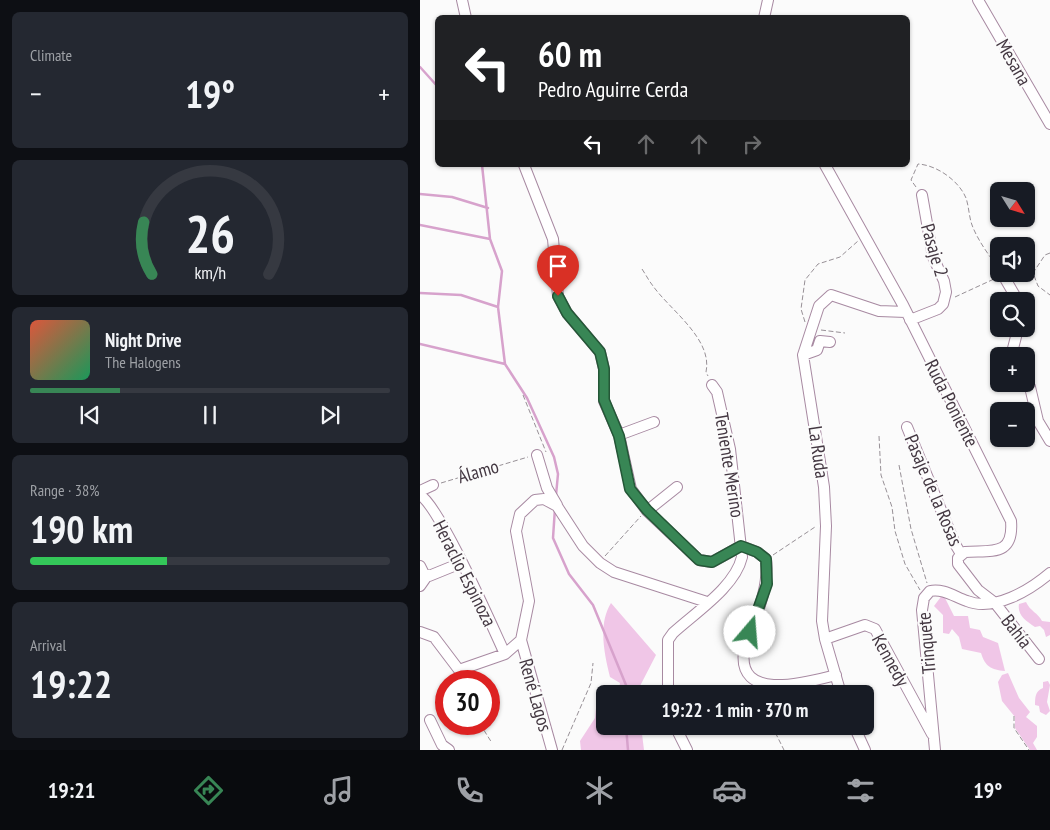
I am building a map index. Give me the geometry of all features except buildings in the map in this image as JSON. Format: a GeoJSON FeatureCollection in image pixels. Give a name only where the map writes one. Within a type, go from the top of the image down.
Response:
{"type":"FeatureCollection","features":[{"type":"Feature","properties":{"kind":"street"},"geometry":{"type":"LineString","coordinates":[[462,0],[465,15]]}},
{"type":"Feature","properties":{"kind":"street"},"geometry":{"type":"LineString","coordinates":[[765,15],[768,0]]}},
{"type":"Feature","properties":{"kind":"street","name":"Mesana"},"geometry":{"type":"LineString","coordinates":[[978,0],[1050,124]]}},
{"type":"Feature","properties":{"kind":"street"},"geometry":{"type":"LineString","coordinates":[[525,167],[553,238],[558,296],[567,313],[600,352],[604,369],[604,400],[619,436],[630,489],[647,510],[692,555],[706,563],[712,562],[741,546],[757,552],[766,559],[767,584],[742,662],[746,672],[753,680],[775,686],[796,686],[836,675]]}},
{"type":"Feature","properties":{"kind":"street","name":"Ruda Poniente"},"geometry":{"type":"LineString","coordinates":[[826,167],[908,316],[1011,522],[1012,533],[1008,543],[997,551],[965,552],[961,554]]}},
{"type":"Feature","properties":{"kind":"street","name":"Pasaje 2"},"geometry":{"type":"LineString","coordinates":[[922,195],[933,257],[944,281],[946,292],[943,304]]}},
{"type":"Feature","properties":{"kind":"street","name":"La Ruda"},"geometry":{"type":"LineString","coordinates":[[839,685],[825,639],[822,598],[826,526],[824,487],[803,355],[807,324],[819,306],[831,295],[879,311],[908,316]]}},
{"type":"Feature","properties":{"kind":"street"},"geometry":{"type":"LineString","coordinates":[[908,316],[938,309],[943,304]]}},
{"type":"Feature","properties":{"kind":"street"},"geometry":{"type":"LineString","coordinates":[[803,355],[816,350],[820,341],[830,342]]}},
{"type":"Feature","properties":{"kind":"street","name":"Teniente Merino"},"geometry":{"type":"LineString","coordinates":[[668,685],[668,640],[732,580],[739,567],[741,546],[730,449],[717,392],[712,385]]}},
{"type":"Feature","properties":{"kind":"street"},"geometry":{"type":"LineString","coordinates":[[1030,392],[1038,421],[1050,441]]}},
{"type":"Feature","properties":{"kind":"street"},"geometry":{"type":"LineString","coordinates":[[619,436],[654,422]]}},
{"type":"Feature","properties":{"kind":"street","name":"Pasaje de la Rosas"},"geometry":{"type":"LineString","coordinates":[[907,427],[954,544],[961,554]]}},
{"type":"Feature","properties":{"kind":"street"},"geometry":{"type":"LineString","coordinates":[[542,454],[547,488],[573,532],[600,563],[628,578],[707,602]]}},
{"type":"Feature","properties":{"kind":"street","name":"Álamo"},"geometry":{"type":"LineString","coordinates":[[420,491],[433,485]]}},
{"type":"Feature","properties":{"kind":"street"},"geometry":{"type":"LineString","coordinates":[[647,510],[678,487]]}},
{"type":"Feature","properties":{"kind":"street","name":"Heraclio Espinoza"},"geometry":{"type":"LineString","coordinates":[[420,495],[431,506],[505,654]]}},
{"type":"Feature","properties":{"kind":"street"},"geometry":{"type":"LineString","coordinates":[[420,632],[434,637],[459,670],[505,654],[521,640],[529,601],[516,531],[517,522],[526,506],[536,500],[544,499],[557,506]]}},
{"type":"Feature","properties":{"kind":"street"},"geometry":{"type":"LineString","coordinates":[[961,554],[958,564],[966,576],[978,590],[995,603]]}},
{"type":"Feature","properties":{"kind":"street"},"geometry":{"type":"LineString","coordinates":[[420,586],[427,576],[461,563]]}},
{"type":"Feature","properties":{"kind":"street"},"geometry":{"type":"LineString","coordinates":[[420,566],[427,576]]}},
{"type":"Feature","properties":{"kind":"street","name":"Trinquete"},"geometry":{"type":"LineString","coordinates":[[933,737],[932,701],[922,610],[927,595],[946,592],[977,604],[995,603],[1035,584],[1050,573]]}},
{"type":"Feature","properties":{"kind":"street","name":"Bahía"},"geometry":{"type":"LineString","coordinates":[[995,603],[1039,659]]}},
{"type":"Feature","properties":{"kind":"street","name":"Kennedy"},"geometry":{"type":"LineString","coordinates":[[825,639],[865,625],[875,629],[933,737]]}},
{"type":"Feature","properties":{"kind":"street","name":"René Lagos"},"geometry":{"type":"LineString","coordinates":[[521,640],[552,750]]}},
{"type":"Feature","properties":{"kind":"street"},"geometry":{"type":"LineString","coordinates":[[430,720],[442,745],[449,750]]}},
{"type":"Feature","properties":{"kind":"street"},"geometry":{"type":"LineString","coordinates":[[680,735],[687,750]]}},
{"type":"Feature","properties":{"kind":"street"},"geometry":{"type":"LineString","coordinates":[[858,735],[865,750]]}},
{"type":"Feature","properties":{"kind":"street"},"geometry":{"type":"LineString","coordinates":[[933,737],[935,750]]}},
{"type":"Feature","properties":{"kind":"path"},"geometry":{"type":"LineString","coordinates":[[922,195],[911,180],[918,164],[928,164],[954,180],[966,198],[972,224],[990,256]]}},
{"type":"Feature","properties":{"kind":"path"},"geometry":{"type":"LineString","coordinates":[[845,333],[807,324],[801,309],[805,280],[818,264],[844,255],[865,236]]}},
{"type":"Feature","properties":{"kind":"path"},"geometry":{"type":"LineString","coordinates":[[1050,253],[1045,255],[1033,273],[1038,286],[1050,295]]}},
{"type":"Feature","properties":{"kind":"path"},"geometry":{"type":"LineString","coordinates":[[642,269],[653,287],[674,307],[701,344],[708,363],[706,372],[712,385]]}},
{"type":"Feature","properties":{"kind":"path"},"geometry":{"type":"LineString","coordinates":[[943,304],[990,278]]}},
{"type":"Feature","properties":{"kind":"path"},"geometry":{"type":"LineString","coordinates":[[523,395],[542,454]]}},
{"type":"Feature","properties":{"kind":"path"},"geometry":{"type":"LineString","coordinates":[[879,436],[881,476],[892,507],[895,531],[905,564],[927,595]]}},
{"type":"Feature","properties":{"kind":"path","name":"Álamo"},"geometry":{"type":"LineString","coordinates":[[433,485],[542,454]]}},
{"type":"Feature","properties":{"kind":"path"},"geometry":{"type":"LineString","coordinates":[[899,465],[917,556],[927,595]]}},
{"type":"Feature","properties":{"kind":"path"},"geometry":{"type":"LineString","coordinates":[[600,563],[647,510]]}},
{"type":"Feature","properties":{"kind":"path"},"geometry":{"type":"LineString","coordinates":[[766,559],[786,549],[814,528],[826,526]]}},
{"type":"Feature","properties":{"kind":"path"},"geometry":{"type":"LineString","coordinates":[[562,750],[591,683],[593,662]]}},
{"type":"Feature","properties":{"kind":"path"},"geometry":{"type":"LineString","coordinates":[[1014,716],[1014,728],[1029,750]]}},
{"type":"Feature","properties":{"kind":"path"},"geometry":{"type":"LineString","coordinates":[[487,735],[492,743]]}},
{"type":"Feature","properties":{"kind":"path"},"geometry":{"type":"LineString","coordinates":[[776,735],[784,750]]}},
{"type":"Feature","properties":{"kind":"shaded area"},"geometry":{"type":"Polygon","coordinates":[[[943,594],[954,616],[968,616],[970,628],[980,630],[983,637],[998,643],[1005,671],[996,670],[989,666],[984,661],[981,653],[962,649],[959,637],[952,629],[949,634],[943,633],[943,615],[934,606],[943,594]]]}},
{"type":"Feature","properties":{"kind":"shaded area"},"geometry":{"type":"Polygon","coordinates":[[[1026,602],[1042,621],[1050,622],[1050,635],[1046,637],[1044,630],[1040,626],[1035,627],[1023,617],[1019,611],[1019,604],[1026,602]]]}},
{"type":"Feature","properties":{"kind":"shaded area"},"geometry":{"type":"Polygon","coordinates":[[[611,603],[656,655],[641,685],[620,685],[620,683],[610,677],[603,639],[607,611],[611,603]]]}},
{"type":"Feature","properties":{"kind":"shaded area"},"geometry":{"type":"Polygon","coordinates":[[[1008,673],[1019,698],[1030,712],[1026,717],[1037,726],[1037,737],[1033,743],[1037,750],[1030,750],[1015,728],[1015,717],[1002,701],[998,682],[1002,675],[1008,673]]]}},
{"type":"Feature","properties":{"kind":"shaded area"},"geometry":{"type":"Polygon","coordinates":[[[1048,681],[1050,685],[1047,702],[1050,711],[1046,715],[1040,712],[1039,706],[1035,705],[1035,700],[1037,693],[1043,688],[1043,682],[1048,681]]]}},
{"type":"Feature","properties":{"kind":"shaded area"},"geometry":{"type":"Polygon","coordinates":[[[596,708],[596,735],[642,735],[644,750],[581,750],[580,741],[595,718],[596,708]]]}},
{"type":"Feature","properties":{"kind":"waterway"},"geometry":{"type":"LineString","coordinates":[[420,67],[435,84]]}},
{"type":"Feature","properties":{"kind":"waterway"},"geometry":{"type":"LineString","coordinates":[[482,167],[490,239],[502,271],[498,307],[505,364],[527,398],[554,457],[558,474],[556,495]]}},
{"type":"Feature","properties":{"kind":"waterway"},"geometry":{"type":"LineString","coordinates":[[420,194],[452,197],[488,208]]}},
{"type":"Feature","properties":{"kind":"waterway"},"geometry":{"type":"LineString","coordinates":[[420,225],[490,239]]}},
{"type":"Feature","properties":{"kind":"waterway"},"geometry":{"type":"LineString","coordinates":[[420,293],[461,295],[498,307]]}},
{"type":"Feature","properties":{"kind":"waterway"},"geometry":{"type":"LineString","coordinates":[[420,344],[505,364]]}},
{"type":"Feature","properties":{"kind":"waterway"},"geometry":{"type":"LineString","coordinates":[[555,508],[553,538],[569,574],[593,605],[626,685]]}},
{"type":"Feature","properties":{"kind":"waterway"},"geometry":{"type":"LineString","coordinates":[[627,735],[628,750]]}},
{"type":"Feature","properties":{"kind":"route"},"geometry":{"type":"LineString","coordinates":[[558,296],[567,313],[600,352],[603,359],[604,400],[619,436],[630,489],[647,510],[680,544],[699,560],[706,563],[712,562],[741,546],[757,552],[766,559],[767,584],[750,632]]}}]}
